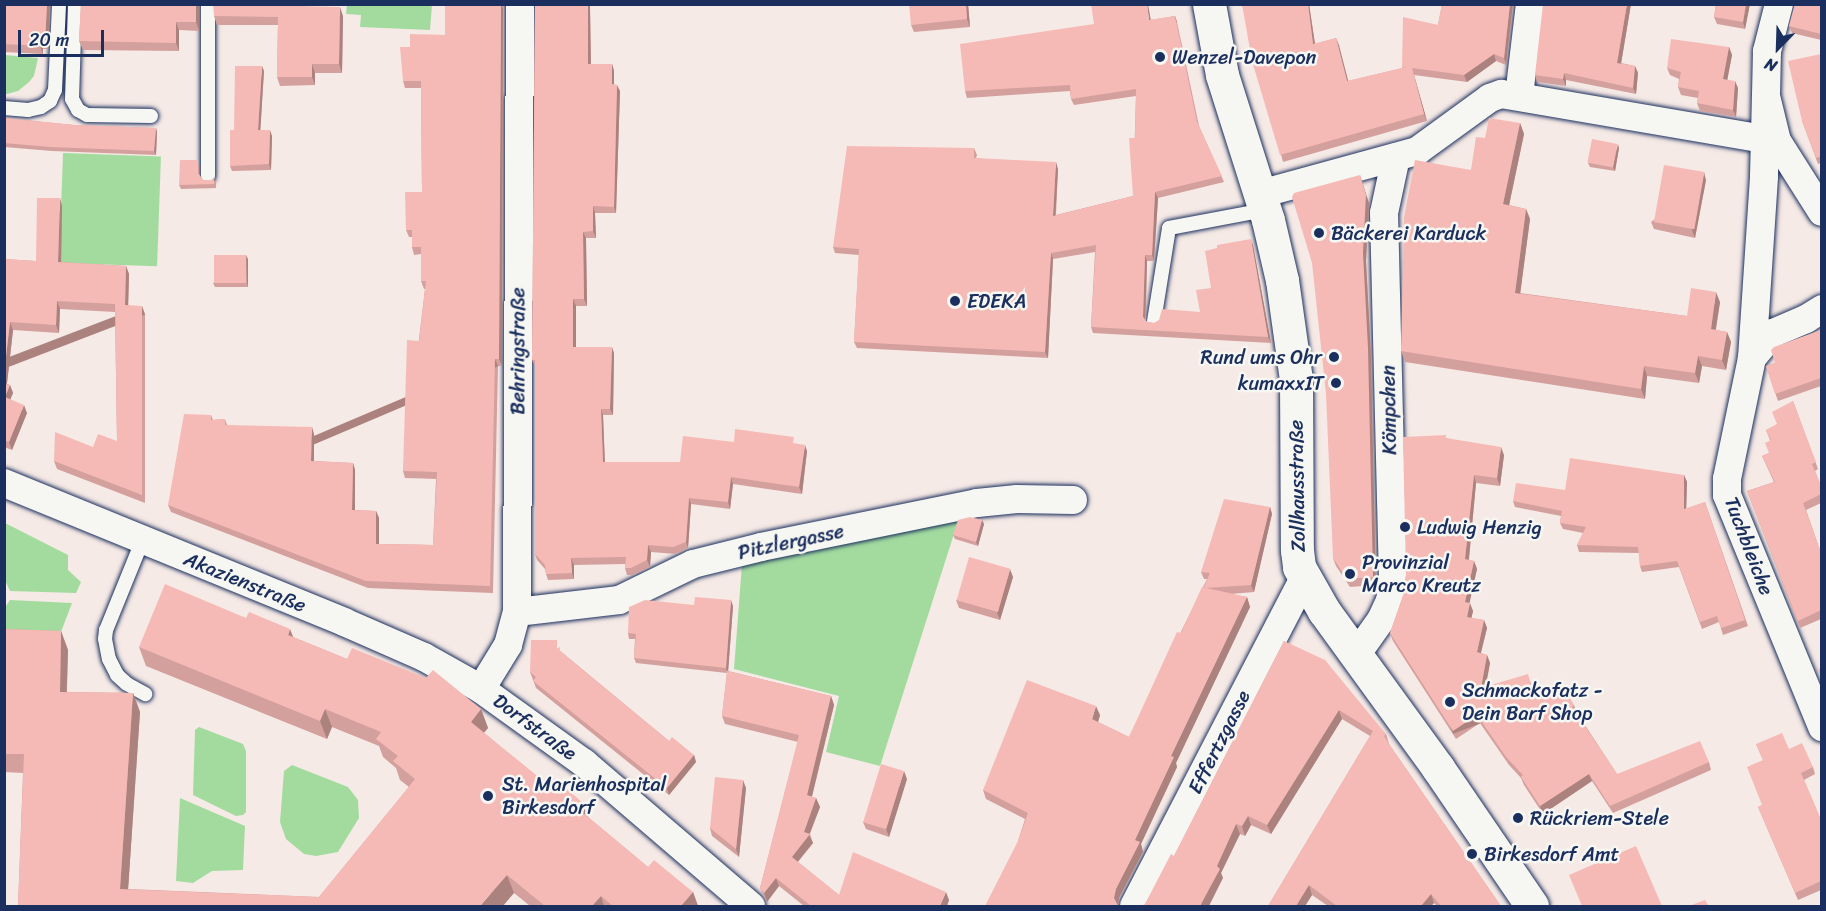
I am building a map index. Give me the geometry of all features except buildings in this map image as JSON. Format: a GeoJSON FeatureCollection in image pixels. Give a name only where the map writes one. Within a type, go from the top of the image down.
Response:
{"type":"FeatureCollection","features":[{"type":"Feature","properties":{"kind":"street","name":"Behringstraße"},"geometry":{"type":"LineString","coordinates":[[482,689],[508,645],[517,612],[520,4]]}},
{"type":"Feature","properties":{"kind":"street","name":"Zollhausstraße"},"geometry":{"type":"LineString","coordinates":[[1209,4],[1222,75],[1262,202],[1282,280],[1294,367],[1296,550],[1304,578],[1532,906]]}},
{"type":"Feature","properties":{"kind":"street"},"geometry":{"type":"LineString","coordinates":[[1519,96],[1530,4]]}},
{"type":"Feature","properties":{"kind":"street","name":"Tuchbleiche"},"geometry":{"type":"LineString","coordinates":[[1779,4],[1767,51],[1766,96],[1771,140],[1752,358],[1727,478],[1727,495],[1821,728]]}},
{"type":"Feature","properties":{"kind":"street"},"geometry":{"type":"LineString","coordinates":[[1262,202],[1417,151],[1490,98],[1501,94],[1771,140]]}},
{"type":"Feature","properties":{"kind":"street","name":"Tuchbleiche"},"geometry":{"type":"LineString","coordinates":[[1771,140],[1821,212]]}},
{"type":"Feature","properties":{"kind":"street","name":"Kömpchen"},"geometry":{"type":"LineString","coordinates":[[1356,655],[1382,620],[1390,601],[1393,581],[1384,213],[1396,157]]}},
{"type":"Feature","properties":{"kind":"street","name":"Tuchbleiche"},"geometry":{"type":"LineString","coordinates":[[1752,358],[1773,333],[1806,319],[1821,309]]}},
{"type":"Feature","properties":{"kind":"street","name":"Akazienstraße"},"geometry":{"type":"LineString","coordinates":[[4,483],[424,657],[482,689]]}},
{"type":"Feature","properties":{"kind":"street","name":"Pitzlergasse"},"geometry":{"type":"LineString","coordinates":[[517,612],[619,600],[634,595],[674,571],[693,564],[761,547],[977,503],[1017,499],[1072,500]]}},
{"type":"Feature","properties":{"kind":"street","name":"Effertzgasse"},"geometry":{"type":"LineString","coordinates":[[1134,906],[1304,578]]}},
{"type":"Feature","properties":{"kind":"street","name":"Dorfstraße"},"geometry":{"type":"LineString","coordinates":[[482,689],[584,763],[752,906]]}},
{"type":"Feature","properties":{"kind":"lane"},"geometry":{"type":"LineString","coordinates":[[4,108],[28,110],[41,107],[50,101],[55,90],[59,4]]}},
{"type":"Feature","properties":{"kind":"lane"},"geometry":{"type":"LineString","coordinates":[[75,4],[72,99],[78,110],[87,115],[151,116]]}},
{"type":"Feature","properties":{"kind":"lane"},"geometry":{"type":"LineString","coordinates":[[208,4],[208,176]]}},
{"type":"Feature","properties":{"kind":"lane"},"geometry":{"type":"LineString","coordinates":[[1154,321],[1169,228],[1262,202]]}},
{"type":"Feature","properties":{"kind":"lane"},"geometry":{"type":"LineString","coordinates":[[143,540],[106,630],[105,639],[109,659],[117,675],[127,684],[145,694]]}},
{"type":"Feature","properties":{"kind":"green space"},"geometry":{"type":"Polygon","coordinates":[[[347,5],[432,5],[430,30],[360,27],[361,15],[346,14],[347,5]]]}},
{"type":"Feature","properties":{"kind":"green space"},"geometry":{"type":"Polygon","coordinates":[[[5,55],[38,58],[34,76],[29,82],[18,91],[7,94],[5,94],[5,55]]]}},
{"type":"Feature","properties":{"kind":"green space"},"geometry":{"type":"Polygon","coordinates":[[[63,153],[161,156],[157,266],[59,263],[63,153]]]}},
{"type":"Feature","properties":{"kind":"green space"},"geometry":{"type":"Polygon","coordinates":[[[959,518],[880,766],[826,752],[839,696],[734,669],[742,564],[959,518]]]}},
{"type":"Feature","properties":{"kind":"green space"},"geometry":{"type":"Polygon","coordinates":[[[5,523],[68,555],[68,570],[81,582],[76,593],[10,591],[5,580],[5,523]]]}},
{"type":"Feature","properties":{"kind":"green space"},"geometry":{"type":"Polygon","coordinates":[[[10,600],[72,603],[56,645],[5,644],[4,609],[10,600]]]}},
{"type":"Feature","properties":{"kind":"green space"},"geometry":{"type":"Polygon","coordinates":[[[199,727],[243,744],[246,751],[246,812],[243,815],[236,816],[193,795],[195,730],[199,727]]]}},
{"type":"Feature","properties":{"kind":"green space"},"geometry":{"type":"Polygon","coordinates":[[[292,765],[348,787],[358,800],[359,818],[338,852],[316,856],[304,854],[286,839],[280,822],[284,771],[292,765]]]}},
{"type":"Feature","properties":{"kind":"green space"},"geometry":{"type":"Polygon","coordinates":[[[180,798],[245,826],[243,870],[212,871],[193,883],[176,881],[180,798]]]}},
{"type":"Feature","properties":{"kind":"place","name":"Wenzel-Davepon"},"geometry":{"type":"Point","coordinates":[1160,57]}},
{"type":"Feature","properties":{"kind":"place","name":"Bäckerei Karduck"},"geometry":{"type":"Point","coordinates":[1319,233]}},
{"type":"Feature","properties":{"kind":"place","name":"EDEKA"},"geometry":{"type":"Point","coordinates":[955,301]}},
{"type":"Feature","properties":{"kind":"place","name":"Rund ums Ohr"},"geometry":{"type":"Point","coordinates":[1334,357]}},
{"type":"Feature","properties":{"kind":"place","name":"kumaxxIT"},"geometry":{"type":"Point","coordinates":[1336,383]}},
{"type":"Feature","properties":{"kind":"place","name":"Ludwig Henzig"},"geometry":{"type":"Point","coordinates":[1405,527]}},
{"type":"Feature","properties":{"kind":"place","name":"Provinzial Marco Kreutz"},"geometry":{"type":"Point","coordinates":[1350,574]}},
{"type":"Feature","properties":{"kind":"place","name":"Schmackofatz - Dein Barf Shop"},"geometry":{"type":"Point","coordinates":[1450,702]}},
{"type":"Feature","properties":{"kind":"place","name":"St. Marienhospital Birkesdorf"},"geometry":{"type":"Point","coordinates":[488,796]}},
{"type":"Feature","properties":{"kind":"place","name":"Rückriem-Stele"},"geometry":{"type":"Point","coordinates":[1518,818]}},
{"type":"Feature","properties":{"kind":"place","name":"Birkesdorf Amt"},"geometry":{"type":"Point","coordinates":[1472,854]}}]}
